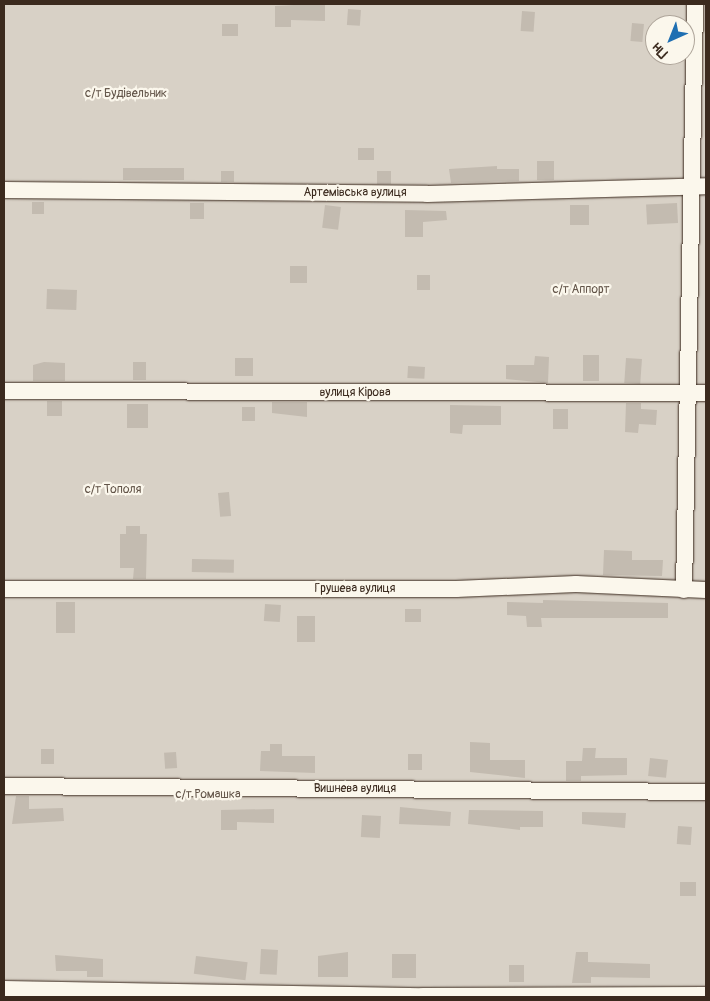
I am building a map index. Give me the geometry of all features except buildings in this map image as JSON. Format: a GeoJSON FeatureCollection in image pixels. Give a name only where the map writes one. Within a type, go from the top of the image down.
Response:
{"type":"FeatureCollection","features":[{"type":"Feature","properties":{"kind":"street"},"geometry":{"type":"LineString","coordinates":[[684,590],[685,394],[700,186],[694,4]]}},
{"type":"Feature","properties":{"kind":"street","name":"Артемівська вулиця"},"geometry":{"type":"LineString","coordinates":[[4,190],[437,194],[596,192],[700,186]]}},
{"type":"Feature","properties":{"kind":"street","name":"вулиця Кірова"},"geometry":{"type":"LineString","coordinates":[[4,391],[706,393]]}},
{"type":"Feature","properties":{"kind":"street","name":"Грушева вулиця"},"geometry":{"type":"LineString","coordinates":[[4,589],[456,589],[576,584],[706,590]]}},
{"type":"Feature","properties":{"kind":"street","name":"Вишнева вулиця"},"geometry":{"type":"LineString","coordinates":[[4,786],[706,792]]}},
{"type":"Feature","properties":{"kind":"street"},"geometry":{"type":"LineString","coordinates":[[4,989],[423,996],[706,994]]}},
{"type":"Feature","properties":{"kind":"green space"},"geometry":{"type":"Polygon","coordinates":[[[4,4],[706,4],[706,997],[4,997],[4,4]]]}},
{"type":"Feature","properties":{"kind":"park label","name":"с/т Будівельник"},"geometry":{"type":"Point","coordinates":[126,94]}},
{"type":"Feature","properties":{"kind":"park label","name":"с/т Аппорт"},"geometry":{"type":"Point","coordinates":[581,290]}},
{"type":"Feature","properties":{"kind":"park label","name":"с/т Тополя"},"geometry":{"type":"Point","coordinates":[113,490]}},
{"type":"Feature","properties":{"kind":"park label","name":"с/т Ромашка"},"geometry":{"type":"Point","coordinates":[208,795]}}]}
